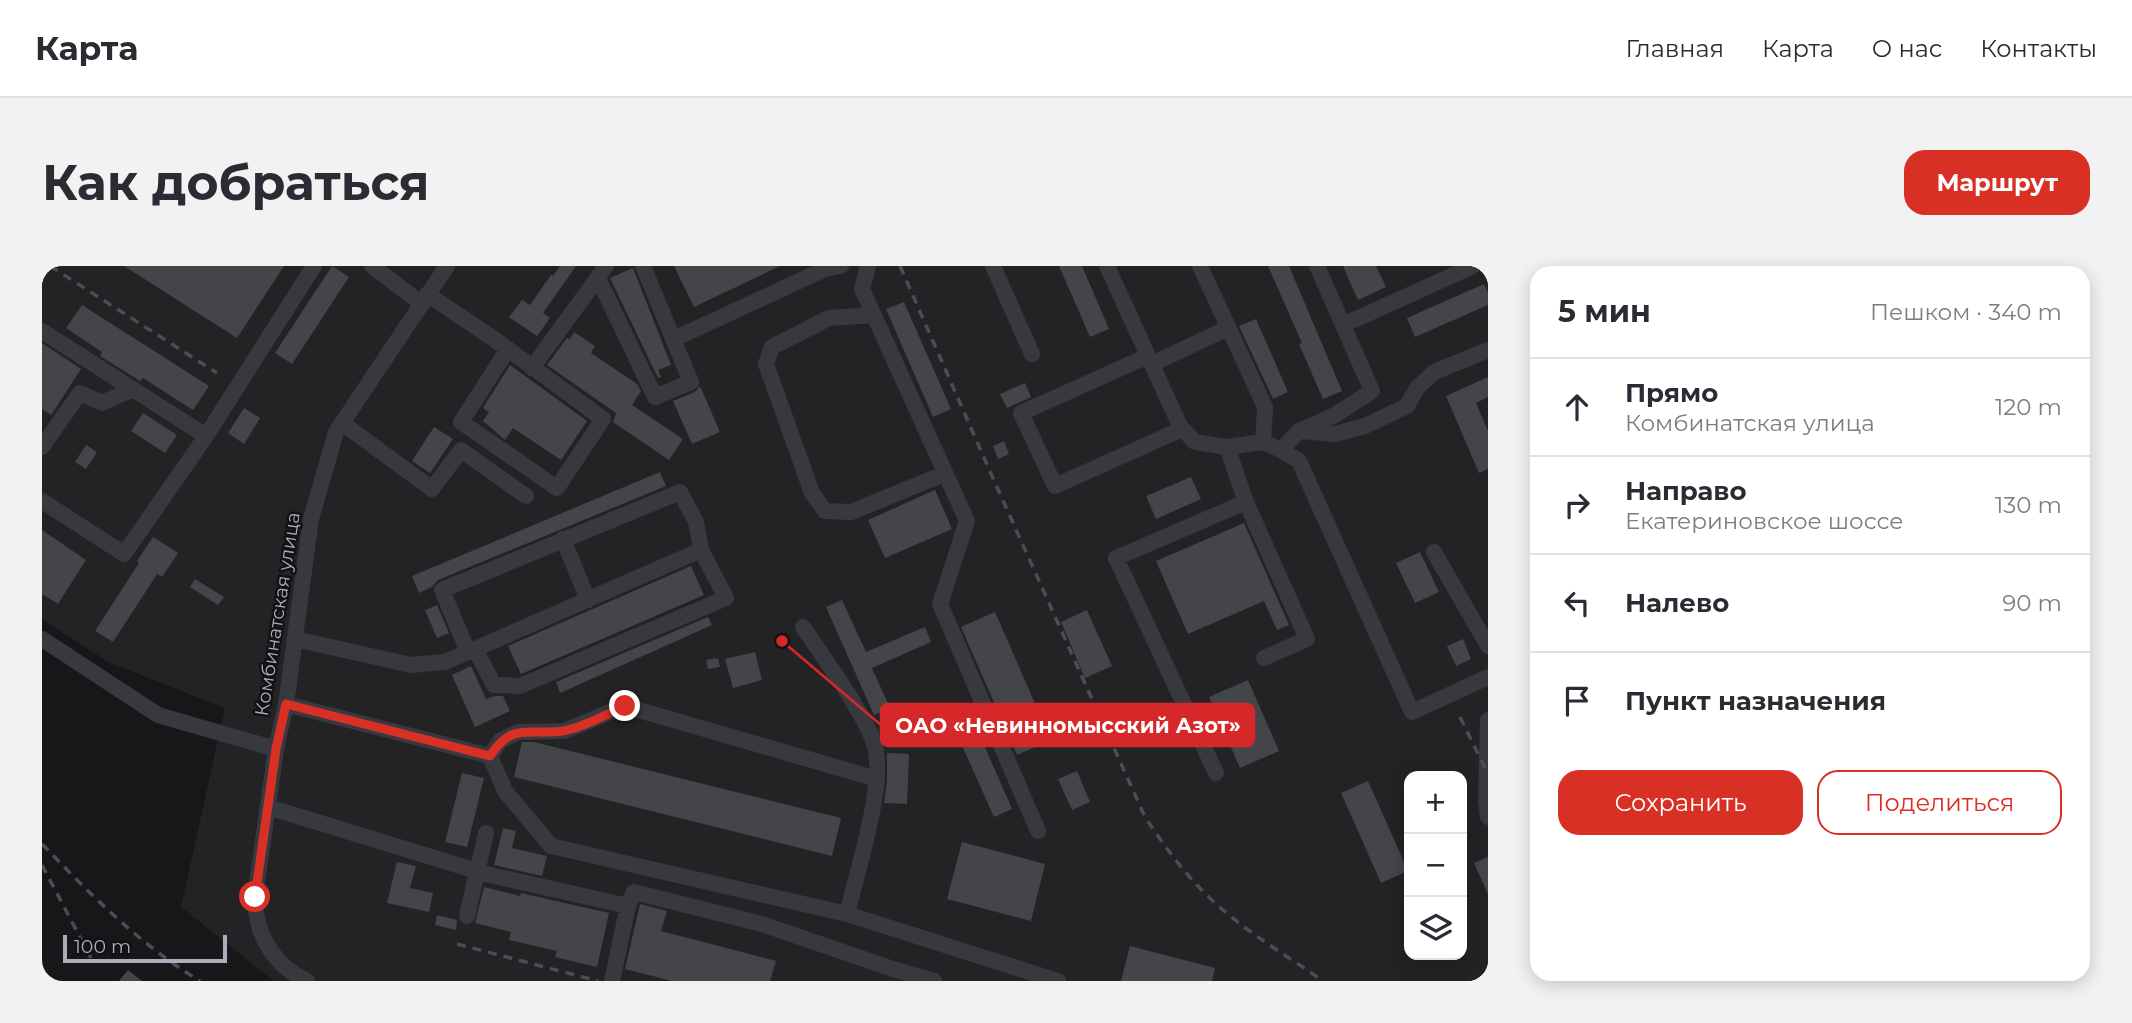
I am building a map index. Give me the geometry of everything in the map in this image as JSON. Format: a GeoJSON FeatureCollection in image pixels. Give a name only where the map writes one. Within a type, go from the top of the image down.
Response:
{"type":"FeatureCollection","features":[{"type":"Feature","properties":{"kind":"street"},"geometry":{"type":"LineString","coordinates":[[42,501],[124,554],[206,436],[314,266]]}},
{"type":"Feature","properties":{"kind":"street"},"geometry":{"type":"LineString","coordinates":[[372,266],[508,349],[603,419],[557,488],[461,422],[508,349]]}},
{"type":"Feature","properties":{"kind":"street","name":"Комбинатская улица"},"geometry":{"type":"LineString","coordinates":[[307,981],[295,975],[267,947],[255,916],[255,897],[276,749],[286,704],[311,519],[336,432],[447,266]]}},
{"type":"Feature","properties":{"kind":"street"},"geometry":{"type":"LineString","coordinates":[[602,272],[655,397],[691,382],[643,266]]}},
{"type":"Feature","properties":{"kind":"street"},"geometry":{"type":"LineString","coordinates":[[674,340],[825,269],[841,266]]}},
{"type":"Feature","properties":{"kind":"street"},"geometry":{"type":"LineString","coordinates":[[868,266],[863,289],[967,521],[940,604],[1038,831]]}},
{"type":"Feature","properties":{"kind":"street"},"geometry":{"type":"LineString","coordinates":[[993,266],[1032,354]]}},
{"type":"Feature","properties":{"kind":"street"},"geometry":{"type":"LineString","coordinates":[[1107,266],[1182,429],[1195,442],[1227,447],[1263,442],[1298,461],[1412,712],[1488,682]]}},
{"type":"Feature","properties":{"kind":"street"},"geometry":{"type":"LineString","coordinates":[[1200,266],[1265,407],[1263,442]]}},
{"type":"Feature","properties":{"kind":"street"},"geometry":{"type":"LineString","coordinates":[[1281,450],[1299,431],[1335,415],[1372,391],[1317,266]]}},
{"type":"Feature","properties":{"kind":"street"},"geometry":{"type":"LineString","coordinates":[[1343,325],[1473,266]]}},
{"type":"Feature","properties":{"kind":"street"},"geometry":{"type":"LineString","coordinates":[[532,368],[602,272]]}},
{"type":"Feature","properties":{"kind":"street"},"geometry":{"type":"LineString","coordinates":[[874,315],[830,318],[772,347],[766,364],[811,493],[825,511],[851,512],[944,474]]}},
{"type":"Feature","properties":{"kind":"street"},"geometry":{"type":"LineString","coordinates":[[1182,429],[1055,486],[1020,413],[1228,328]]}},
{"type":"Feature","properties":{"kind":"street"},"geometry":{"type":"LineString","coordinates":[[42,331],[206,436]]}},
{"type":"Feature","properties":{"kind":"street"},"geometry":{"type":"LineString","coordinates":[[1299,431],[1335,434],[1365,426],[1407,406],[1417,388],[1434,372],[1488,350]]}},
{"type":"Feature","properties":{"kind":"street"},"geometry":{"type":"LineString","coordinates":[[42,447],[80,393],[102,403],[133,389]]}},
{"type":"Feature","properties":{"kind":"street"},"geometry":{"type":"LineString","coordinates":[[342,423],[432,489],[461,450],[526,496]]}},
{"type":"Feature","properties":{"kind":"street"},"geometry":{"type":"LineString","coordinates":[[1227,447],[1246,502],[1307,639],[1264,659]]}},
{"type":"Feature","properties":{"kind":"street"},"geometry":{"type":"LineString","coordinates":[[680,492],[695,522],[701,550],[726,598],[520,686],[494,685],[471,651],[442,590],[680,492]]}},
{"type":"Feature","properties":{"kind":"street"},"geometry":{"type":"LineString","coordinates":[[1216,773],[1116,558],[1246,502]]}},
{"type":"Feature","properties":{"kind":"street"},"geometry":{"type":"LineString","coordinates":[[563,539],[587,600]]}},
{"type":"Feature","properties":{"kind":"street"},"geometry":{"type":"LineString","coordinates":[[295,639],[411,665],[445,662],[701,550]]}},
{"type":"Feature","properties":{"kind":"street"},"geometry":{"type":"LineString","coordinates":[[1434,552],[1488,646]]}},
{"type":"Feature","properties":{"kind":"street"},"geometry":{"type":"LineString","coordinates":[[803,627],[867,727],[876,751],[877,779],[869,824],[847,914]]}},
{"type":"Feature","properties":{"kind":"street"},"geometry":{"type":"LineString","coordinates":[[42,639],[158,715],[276,749]]}},
{"type":"Feature","properties":{"kind":"street"},"geometry":{"type":"LineString","coordinates":[[286,704],[490,756]]}},
{"type":"Feature","properties":{"kind":"street"},"geometry":{"type":"LineString","coordinates":[[490,756],[499,741],[518,732],[565,731],[625,706],[877,779]]}},
{"type":"Feature","properties":{"kind":"street"},"geometry":{"type":"LineString","coordinates":[[1488,720],[1488,817]]}},
{"type":"Feature","properties":{"kind":"street"},"geometry":{"type":"LineString","coordinates":[[490,756],[505,791],[551,846],[847,914],[1058,981]]}},
{"type":"Feature","properties":{"kind":"street"},"geometry":{"type":"LineString","coordinates":[[268,807],[476,871],[628,906]]}},
{"type":"Feature","properties":{"kind":"street"},"geometry":{"type":"LineString","coordinates":[[467,916],[485,833]]}},
{"type":"Feature","properties":{"kind":"street"},"geometry":{"type":"LineString","coordinates":[[612,981],[628,906],[634,892],[762,924],[934,981]]}},
{"type":"Feature","properties":{"kind":"shaded area"},"geometry":{"type":"Polygon","coordinates":[[[42,266],[1488,266],[1488,981],[274,981],[181,907],[225,708],[110,663],[42,619],[42,266]]]}},
{"type":"Feature","properties":{"kind":"building"},"geometry":{"type":"Polygon","coordinates":[[[124,266],[284,266],[237,338],[124,266]]]}},
{"type":"Feature","properties":{"kind":"building"},"geometry":{"type":"Polygon","coordinates":[[[332,266],[349,277],[292,364],[275,353],[332,266]]]}},
{"type":"Feature","properties":{"kind":"building"},"geometry":{"type":"Polygon","coordinates":[[[560,266],[576,266],[543,313],[550,318],[537,336],[509,317],[522,300],[530,305],[560,266]]]}},
{"type":"Feature","properties":{"kind":"building"},"geometry":{"type":"Polygon","coordinates":[[[674,266],[780,266],[694,307],[674,266]]]}},
{"type":"Feature","properties":{"kind":"building"},"geometry":{"type":"Polygon","coordinates":[[[1059,266],[1082,266],[1109,329],[1090,337],[1059,266]]]}},
{"type":"Feature","properties":{"kind":"building"},"geometry":{"type":"Polygon","coordinates":[[[1268,266],[1289,266],[1342,391],[1323,399],[1268,266]]]}},
{"type":"Feature","properties":{"kind":"building"},"geometry":{"type":"Polygon","coordinates":[[[1343,266],[1376,266],[1386,287],[1358,300],[1343,266]]]}},
{"type":"Feature","properties":{"kind":"building"},"geometry":{"type":"Polygon","coordinates":[[[633,268],[671,365],[658,370],[661,377],[658,378],[610,278],[633,268]]]}},
{"type":"Feature","properties":{"kind":"building"},"geometry":{"type":"Polygon","coordinates":[[[1484,284],[1488,293],[1488,305],[1415,337],[1407,318],[1484,284]]]}},
{"type":"Feature","properties":{"kind":"building"},"geometry":{"type":"Polygon","coordinates":[[[904,302],[951,409],[933,417],[886,309],[904,302]]]}},
{"type":"Feature","properties":{"kind":"building"},"geometry":{"type":"Polygon","coordinates":[[[82,305],[209,386],[193,410],[143,378],[140,381],[100,356],[102,352],[66,328],[82,305]]]}},
{"type":"Feature","properties":{"kind":"building"},"geometry":{"type":"Polygon","coordinates":[[[1256,319],[1288,392],[1273,399],[1239,326],[1256,319]]]}},
{"type":"Feature","properties":{"kind":"building"},"geometry":{"type":"Polygon","coordinates":[[[574,332],[595,346],[591,353],[637,384],[641,391],[632,405],[683,439],[669,460],[613,422],[616,413],[547,365],[574,332]]]}},
{"type":"Feature","properties":{"kind":"building"},"geometry":{"type":"Polygon","coordinates":[[[42,343],[81,369],[51,415],[42,409],[42,343]]]}},
{"type":"Feature","properties":{"kind":"building"},"geometry":{"type":"Polygon","coordinates":[[[510,365],[587,421],[561,460],[513,428],[505,440],[483,421],[489,412],[483,408],[510,365]]]}},
{"type":"Feature","properties":{"kind":"building"},"geometry":{"type":"Polygon","coordinates":[[[1488,377],[1488,397],[1476,403],[1488,431],[1488,469],[1479,473],[1446,396],[1488,377]]]}},
{"type":"Feature","properties":{"kind":"building"},"geometry":{"type":"Polygon","coordinates":[[[1025,383],[1031,397],[1007,408],[1000,394],[1025,383]]]}},
{"type":"Feature","properties":{"kind":"building"},"geometry":{"type":"Polygon","coordinates":[[[700,386],[720,432],[692,444],[673,401],[695,392],[700,386]]]}},
{"type":"Feature","properties":{"kind":"building"},"geometry":{"type":"Polygon","coordinates":[[[244,408],[260,418],[244,444],[228,433],[244,408]]]}},
{"type":"Feature","properties":{"kind":"building"},"geometry":{"type":"Polygon","coordinates":[[[143,413],[177,435],[165,453],[131,431],[143,413]]]}},
{"type":"Feature","properties":{"kind":"building"},"geometry":{"type":"Polygon","coordinates":[[[434,427],[453,439],[430,473],[412,461],[434,427]]]}},
{"type":"Feature","properties":{"kind":"building"},"geometry":{"type":"Polygon","coordinates":[[[1004,441],[1009,454],[998,459],[993,446],[1004,441]]]}},
{"type":"Feature","properties":{"kind":"building"},"geometry":{"type":"Polygon","coordinates":[[[86,445],[97,452],[86,469],[75,462],[86,445]]]}},
{"type":"Feature","properties":{"kind":"building"},"geometry":{"type":"Polygon","coordinates":[[[660,472],[666,486],[438,580],[432,587],[419,593],[412,576],[660,472]]]}},
{"type":"Feature","properties":{"kind":"building"},"geometry":{"type":"Polygon","coordinates":[[[1191,477],[1201,499],[1156,519],[1146,496],[1191,477]]]}},
{"type":"Feature","properties":{"kind":"building"},"geometry":{"type":"Polygon","coordinates":[[[935,490],[952,529],[885,558],[868,520],[935,490]]]}},
{"type":"Feature","properties":{"kind":"building"},"geometry":{"type":"Polygon","coordinates":[[[1244,523],[1289,625],[1277,630],[1264,601],[1188,634],[1156,561],[1244,523]]]}},
{"type":"Feature","properties":{"kind":"building"},"geometry":{"type":"Polygon","coordinates":[[[42,530],[86,560],[58,604],[42,594],[42,530]]]}},
{"type":"Feature","properties":{"kind":"building"},"geometry":{"type":"Polygon","coordinates":[[[153,537],[178,553],[162,577],[157,574],[113,642],[95,631],[153,537]]]}},
{"type":"Feature","properties":{"kind":"building"},"geometry":{"type":"Polygon","coordinates":[[[1420,552],[1439,592],[1415,603],[1396,563],[1420,552]]]}},
{"type":"Feature","properties":{"kind":"building"},"geometry":{"type":"Polygon","coordinates":[[[691,566],[704,595],[521,674],[508,646],[691,566]]]}},
{"type":"Feature","properties":{"kind":"building"},"geometry":{"type":"Polygon","coordinates":[[[195,579],[224,597],[218,605],[190,587],[195,579]]]}},
{"type":"Feature","properties":{"kind":"building"},"geometry":{"type":"Polygon","coordinates":[[[842,600],[866,652],[925,627],[931,642],[872,668],[890,708],[874,715],[826,607],[842,600]]]}},
{"type":"Feature","properties":{"kind":"building"},"geometry":{"type":"Polygon","coordinates":[[[437,605],[449,633],[437,638],[425,610],[437,605]]]}},
{"type":"Feature","properties":{"kind":"building"},"geometry":{"type":"Polygon","coordinates":[[[1087,610],[1112,666],[1085,678],[1061,622],[1087,610]]]}},
{"type":"Feature","properties":{"kind":"building"},"geometry":{"type":"Polygon","coordinates":[[[995,612],[1051,740],[1017,755],[961,627],[995,612]]]}},
{"type":"Feature","properties":{"kind":"building"},"geometry":{"type":"Polygon","coordinates":[[[708,617],[712,625],[560,693],[556,682],[708,617]]]}},
{"type":"Feature","properties":{"kind":"building"},"geometry":{"type":"Polygon","coordinates":[[[1463,639],[1471,659],[1456,666],[1447,646],[1463,639]]]}},
{"type":"Feature","properties":{"kind":"building"},"geometry":{"type":"Polygon","coordinates":[[[755,652],[762,680],[733,688],[725,659],[755,652]]]}},
{"type":"Feature","properties":{"kind":"building"},"geometry":{"type":"Polygon","coordinates":[[[718,658],[720,667],[708,669],[706,660],[718,658]]]}},
{"type":"Feature","properties":{"kind":"building"},"geometry":{"type":"Polygon","coordinates":[[[471,666],[486,699],[503,696],[510,711],[475,727],[452,675],[471,666]]]}},
{"type":"Feature","properties":{"kind":"building"},"geometry":{"type":"Polygon","coordinates":[[[1248,680],[1279,751],[1240,768],[1209,697],[1248,680]]]}},
{"type":"Feature","properties":{"kind":"building"},"geometry":{"type":"Polygon","coordinates":[[[970,713],[1012,809],[994,817],[951,721],[970,713]]]}},
{"type":"Feature","properties":{"kind":"building"},"geometry":{"type":"Polygon","coordinates":[[[522,742],[534,742],[841,818],[832,856],[514,777],[522,742]]]}},
{"type":"Feature","properties":{"kind":"building"},"geometry":{"type":"Polygon","coordinates":[[[887,753],[909,754],[907,804],[884,803],[887,753]]]}},
{"type":"Feature","properties":{"kind":"building"},"geometry":{"type":"Polygon","coordinates":[[[1077,771],[1090,802],[1072,810],[1058,779],[1077,771]]]}},
{"type":"Feature","properties":{"kind":"building"},"geometry":{"type":"Polygon","coordinates":[[[462,773],[484,778],[467,847],[445,842],[462,773]]]}},
{"type":"Feature","properties":{"kind":"building"},"geometry":{"type":"Polygon","coordinates":[[[1368,781],[1404,862],[1404,873],[1381,883],[1341,793],[1368,781]]]}},
{"type":"Feature","properties":{"kind":"building"},"geometry":{"type":"Polygon","coordinates":[[[503,828],[516,831],[512,848],[547,856],[542,876],[494,865],[503,828]]]}},
{"type":"Feature","properties":{"kind":"building"},"geometry":{"type":"Polygon","coordinates":[[[962,842],[1045,864],[1031,921],[947,899],[962,842]]]}},
{"type":"Feature","properties":{"kind":"building"},"geometry":{"type":"Polygon","coordinates":[[[1488,857],[1488,894],[1474,863],[1488,857]]]}},
{"type":"Feature","properties":{"kind":"building"},"geometry":{"type":"Polygon","coordinates":[[[397,862],[416,866],[410,888],[433,893],[429,912],[387,903],[397,862]]]}},
{"type":"Feature","properties":{"kind":"building"},"geometry":{"type":"Polygon","coordinates":[[[484,887],[609,913],[597,967],[555,957],[557,951],[509,940],[511,932],[475,923],[484,887]]]}},
{"type":"Feature","properties":{"kind":"building"},"geometry":{"type":"Polygon","coordinates":[[[640,904],[667,911],[661,931],[776,961],[770,981],[672,981],[625,969],[640,904]]]}},
{"type":"Feature","properties":{"kind":"building"},"geometry":{"type":"Polygon","coordinates":[[[437,915],[457,920],[456,930],[435,925],[437,915]]]}},
{"type":"Feature","properties":{"kind":"building"},"geometry":{"type":"Polygon","coordinates":[[[1130,946],[1215,968],[1212,981],[1121,981],[1130,946]]]}},
{"type":"Feature","properties":{"kind":"building"},"geometry":{"type":"Polygon","coordinates":[[[128,970],[142,981],[119,981],[128,970]]]}},
{"type":"Feature","properties":{"kind":"railway"},"geometry":{"type":"LineString","coordinates":[[50,266],[217,373]]}},
{"type":"Feature","properties":{"kind":"railway"},"geometry":{"type":"LineString","coordinates":[[900,266],[1145,817],[1176,861],[1213,901],[1253,933],[1323,981]]}},
{"type":"Feature","properties":{"kind":"railway"},"geometry":{"type":"LineString","coordinates":[[1460,717],[1488,774]]}},
{"type":"Feature","properties":{"kind":"railway"},"geometry":{"type":"LineString","coordinates":[[42,844],[136,935],[200,981]]}},
{"type":"Feature","properties":{"kind":"railway"},"geometry":{"type":"LineString","coordinates":[[42,865],[91,958]]}},
{"type":"Feature","properties":{"kind":"railway"},"geometry":{"type":"LineString","coordinates":[[457,944],[598,981]]}},
{"type":"Feature","properties":{"kind":"place","name":"ОАО «Невинномысский Азот»"},"geometry":{"type":"Point","coordinates":[782,641]}},
{"type":"Feature","properties":{"kind":"route"},"geometry":{"type":"LineString","coordinates":[[255,897],[276,749],[286,704],[490,756],[499,741],[518,732],[565,731],[625,706]]}}]}
